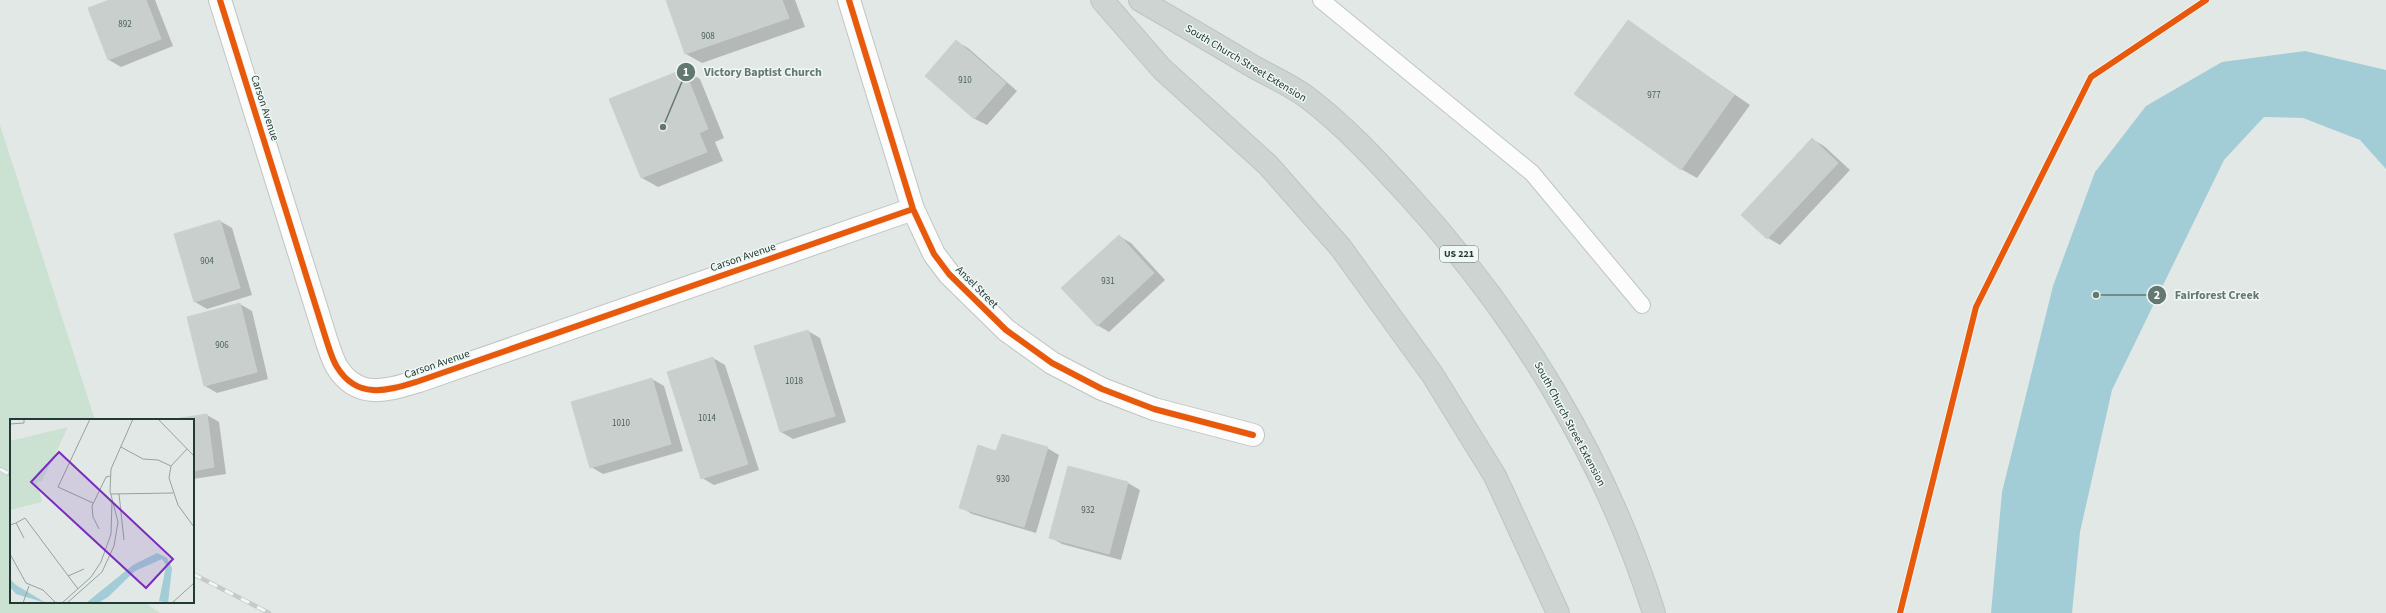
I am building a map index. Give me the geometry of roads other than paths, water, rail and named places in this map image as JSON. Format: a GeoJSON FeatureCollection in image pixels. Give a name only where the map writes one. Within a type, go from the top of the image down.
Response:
{"type":"FeatureCollection","features":[{"type":"Feature","properties":{"kind":"main road"},"geometry":{"type":"LineString","coordinates":[[1102,0],[1162,69],[1268,165],[1341,248],[1432,374],[1495,476],[1558,613]]}},
{"type":"Feature","properties":{"kind":"main road","name":"South Church Street Extension"},"geometry":{"type":"LineString","coordinates":[[1140,0],[1307,98],[1378,162],[1439,229],[1502,309],[1550,383],[1599,474],[1643,580],[1654,613]]}},
{"type":"Feature","properties":{"kind":"street","name":"Carson Avenue"},"geometry":{"type":"LineString","coordinates":[[220,0],[326,339],[337,368],[357,388],[387,391],[420,381],[912,208]]}},
{"type":"Feature","properties":{"kind":"street","name":"Ansel Street"},"geometry":{"type":"LineString","coordinates":[[849,0],[912,208],[934,254],[949,274],[1006,330],[1052,363],[1102,390],[1154,409],[1253,435]]}},
{"type":"Feature","properties":{"kind":"lane"},"geometry":{"type":"LineString","coordinates":[[1321,0],[1532,173],[1642,304]]}},
{"type":"Feature","properties":{"kind":"water"},"geometry":{"type":"Polygon","coordinates":[[[2305,51],[2386,70],[2386,169],[2360,140],[2303,118],[2264,117],[2224,160],[2112,390],[2080,532],[2072,613],[1991,613],[2002,492],[2053,286],[2095,172],[2146,106],[2222,62],[2305,51]]]}},
{"type":"Feature","properties":{"kind":"railway"},"geometry":{"type":"LineString","coordinates":[[0,469],[10,474]]}},
{"type":"Feature","properties":{"kind":"railway"},"geometry":{"type":"LineString","coordinates":[[194,575],[269,613]]}},
{"type":"Feature","properties":{"kind":"place","name":"Victory Baptist Church"},"geometry":{"type":"Point","coordinates":[663,127]}},
{"type":"Feature","properties":{"kind":"place","name":"Fairforest Creek"},"geometry":{"type":"Point","coordinates":[2096,295]}}]}
